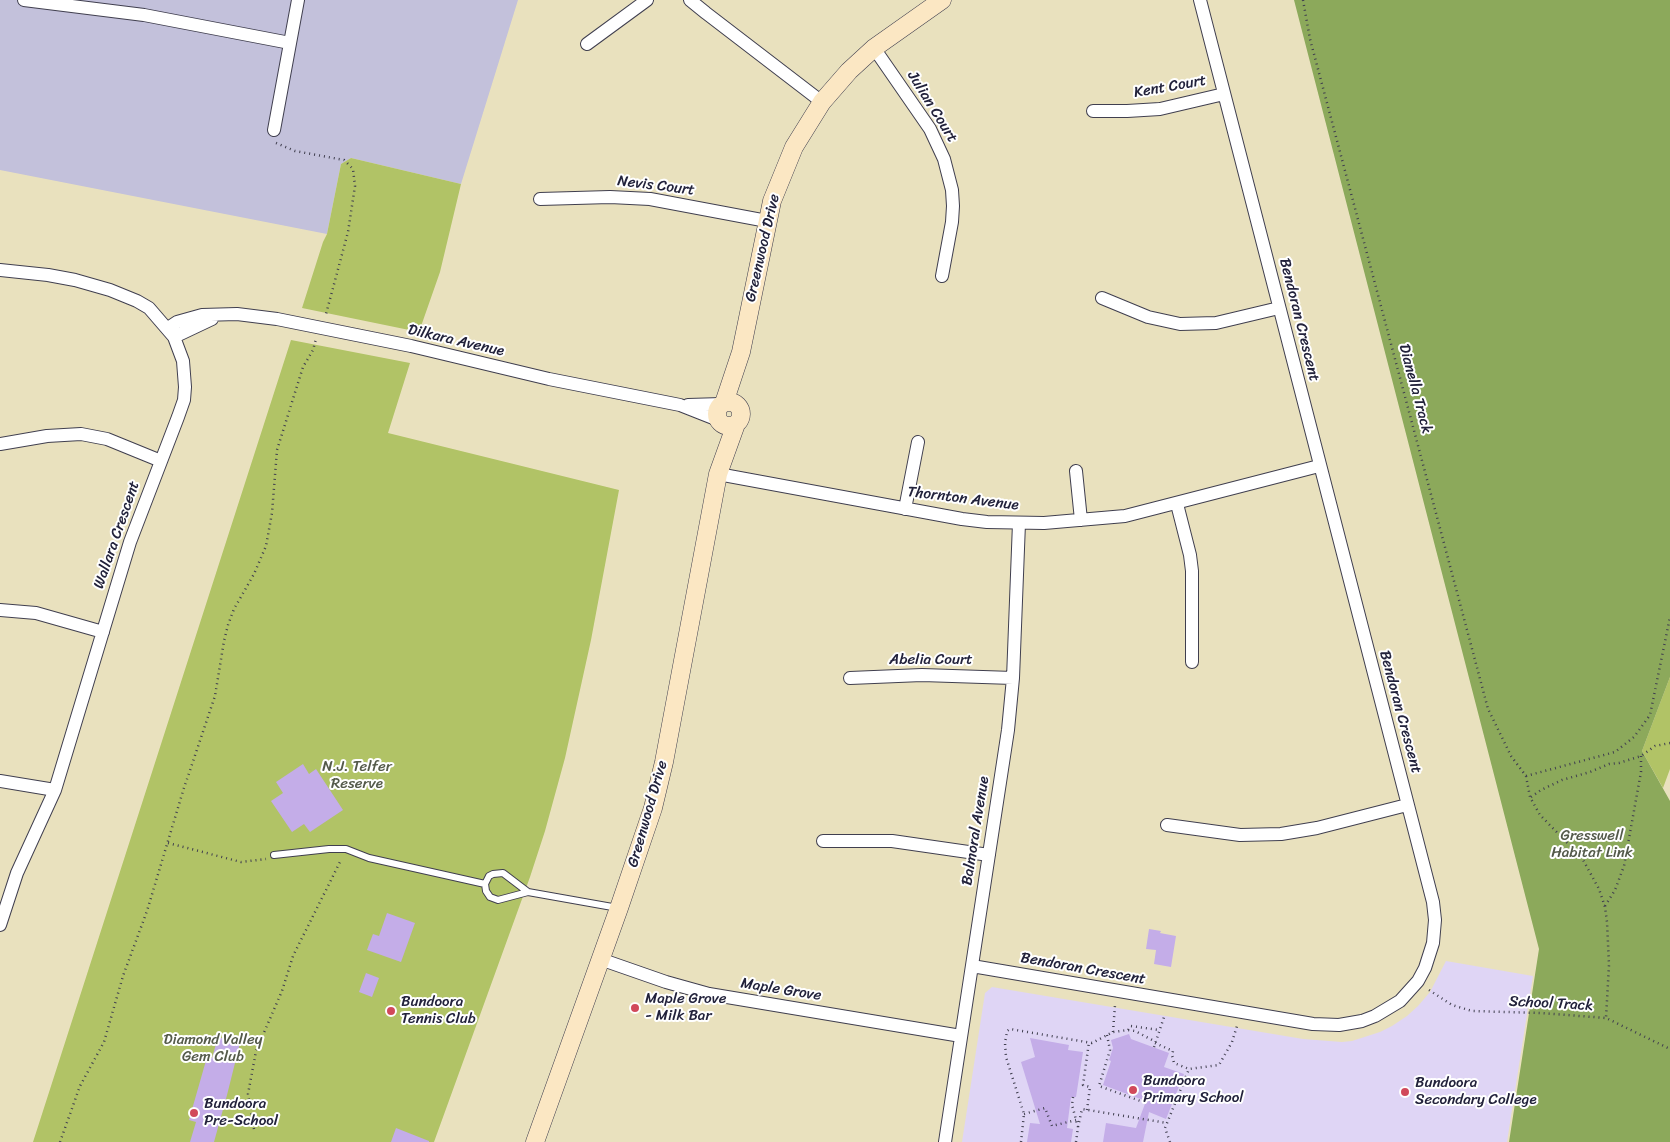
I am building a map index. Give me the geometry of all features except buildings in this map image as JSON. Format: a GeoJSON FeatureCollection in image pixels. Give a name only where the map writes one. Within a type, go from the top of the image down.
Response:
{"type":"FeatureCollection","features":[{"type":"Feature","properties":{"kind":"street"},"geometry":{"type":"LineString","coordinates":[[24,0],[144,15],[290,43]]}},
{"type":"Feature","properties":{"kind":"street"},"geometry":{"type":"LineString","coordinates":[[274,130],[298,0]]}},
{"type":"Feature","properties":{"kind":"street"},"geometry":{"type":"LineString","coordinates":[[587,44],[647,0]]}},
{"type":"Feature","properties":{"kind":"street"},"geometry":{"type":"LineString","coordinates":[[690,0],[822,102]]}},
{"type":"Feature","properties":{"kind":"street","name":"Greenwood Drive"},"geometry":{"type":"LineString","coordinates":[[535,1142],[646,830],[660,778],[718,474],[726,413],[741,352],[772,201],[786,163],[804,129],[822,102],[849,71],[874,48],[942,0]]}},
{"type":"Feature","properties":{"kind":"street","name":"Bendoran Crescent"},"geometry":{"type":"LineString","coordinates":[[972,966],[1313,1024],[1339,1025],[1368,1019],[1388,1009],[1410,991],[1425,968],[1433,943],[1435,920],[1433,902],[1200,0]]}},
{"type":"Feature","properties":{"kind":"street","name":"Julian Court"},"geometry":{"type":"LineString","coordinates":[[874,48],[930,129],[938,143],[949,175],[952,190],[952,222],[942,276]]}},
{"type":"Feature","properties":{"kind":"street","name":"Kent Court"},"geometry":{"type":"LineString","coordinates":[[1093,111],[1160,109],[1224,94]]}},
{"type":"Feature","properties":{"kind":"street","name":"Nevis Court"},"geometry":{"type":"LineString","coordinates":[[540,199],[610,197],[650,199],[767,222]]}},
{"type":"Feature","properties":{"kind":"street","name":"Wallara Crescent"},"geometry":{"type":"LineString","coordinates":[[0,270],[57,276],[124,295],[149,308],[171,332],[183,361],[186,388],[184,400],[130,542],[55,790],[17,873],[0,925]]}},
{"type":"Feature","properties":{"kind":"street"},"geometry":{"type":"LineString","coordinates":[[1102,298],[1148,317],[1180,324],[1216,324],[1279,308]]}},
{"type":"Feature","properties":{"kind":"street","name":"Dilkara Avenue"},"geometry":{"type":"LineString","coordinates":[[171,332],[223,314],[276,319],[387,341],[549,379],[726,413]]}},
{"type":"Feature","properties":{"kind":"street"},"geometry":{"type":"LineString","coordinates":[[0,444],[47,436],[81,434],[107,439],[161,461]]}},
{"type":"Feature","properties":{"kind":"street"},"geometry":{"type":"LineString","coordinates":[[905,509],[918,442]]}},
{"type":"Feature","properties":{"kind":"street","name":"Thornton Avenue"},"geometry":{"type":"LineString","coordinates":[[718,474],[962,519],[1019,524],[1044,524],[1125,516],[1319,466]]}},
{"type":"Feature","properties":{"kind":"street"},"geometry":{"type":"LineString","coordinates":[[1076,471],[1081,520]]}},
{"type":"Feature","properties":{"kind":"street"},"geometry":{"type":"LineString","coordinates":[[1177,504],[1190,555],[1192,571],[1192,662]]}},
{"type":"Feature","properties":{"kind":"street","name":"Balmoral Avenue"},"geometry":{"type":"LineString","coordinates":[[945,1142],[1008,730],[1013,678],[1019,524]]}},
{"type":"Feature","properties":{"kind":"street"},"geometry":{"type":"LineString","coordinates":[[0,610],[36,613],[103,632]]}},
{"type":"Feature","properties":{"kind":"street","name":"Abelia Court"},"geometry":{"type":"LineString","coordinates":[[850,678],[922,675],[1013,678]]}},
{"type":"Feature","properties":{"kind":"street"},"geometry":{"type":"LineString","coordinates":[[0,780],[55,790]]}},
{"type":"Feature","properties":{"kind":"street"},"geometry":{"type":"LineString","coordinates":[[1167,825],[1240,835],[1281,834],[1317,828],[1407,805]]}},
{"type":"Feature","properties":{"kind":"street"},"geometry":{"type":"LineString","coordinates":[[823,841],[892,841],[989,855]]}},
{"type":"Feature","properties":{"kind":"street","name":"Maple Grove"},"geometry":{"type":"LineString","coordinates":[[600,959],[666,982],[709,994],[961,1036]]}},
{"type":"Feature","properties":{"kind":"lane"},"geometry":{"type":"LineString","coordinates":[[274,855],[346,849],[369,858],[485,884]]}},
{"type":"Feature","properties":{"kind":"lane"},"geometry":{"type":"LineString","coordinates":[[528,892],[502,873],[489,876],[485,884],[486,891],[490,897],[498,900],[528,892],[619,908]]}},
{"type":"Feature","properties":{"kind":"path","name":"Dianella Track"},"geometry":{"type":"LineString","coordinates":[[1303,0],[1313,49],[1488,709],[1511,756],[1526,776]]}},
{"type":"Feature","properties":{"kind":"path"},"geometry":{"type":"LineString","coordinates":[[60,1142],[80,1086],[104,1042],[123,976],[147,911],[183,791],[215,696],[228,625],[234,609],[254,574],[266,546],[272,513],[277,450],[303,367],[313,350],[322,314],[326,314],[342,259],[352,208],[355,177],[353,169],[344,160],[295,151],[272,142],[274,130]]}},
{"type":"Feature","properties":{"kind":"path"},"geometry":{"type":"LineString","coordinates":[[1606,1018],[1609,965],[1605,907],[1599,889],[1582,858],[1540,815],[1530,797],[1526,776],[1615,752],[1634,737],[1650,715],[1670,617]]}},
{"type":"Feature","properties":{"kind":"path"},"geometry":{"type":"LineString","coordinates":[[1530,797],[1562,780],[1609,764],[1641,756],[1655,746],[1670,742]]}},
{"type":"Feature","properties":{"kind":"path"},"geometry":{"type":"LineString","coordinates":[[1605,907],[1615,890],[1624,866],[1641,772],[1641,756]]}},
{"type":"Feature","properties":{"kind":"path"},"geometry":{"type":"LineString","coordinates":[[168,844],[241,862],[270,859],[274,855]]}},
{"type":"Feature","properties":{"kind":"path"},"geometry":{"type":"LineString","coordinates":[[254,1129],[248,1094],[256,1052],[282,991],[293,956],[346,849]]}},
{"type":"Feature","properties":{"kind":"path","name":"School Track"},"geometry":{"type":"LineString","coordinates":[[1429,990],[1452,1005],[1472,1011],[1540,1013],[1606,1018],[1670,1049]]}},
{"type":"Feature","properties":{"kind":"path"},"geometry":{"type":"LineString","coordinates":[[1113,1032],[1115,1005]]}},
{"type":"Feature","properties":{"kind":"path"},"geometry":{"type":"LineString","coordinates":[[1154,1047],[1165,1014]]}},
{"type":"Feature","properties":{"kind":"path"},"geometry":{"type":"LineString","coordinates":[[1128,1030],[1131,1026],[1160,1030]]}},
{"type":"Feature","properties":{"kind":"path"},"geometry":{"type":"LineString","coordinates":[[1021,1142],[1024,1114],[1006,1057],[1005,1043],[1007,1031],[1010,1029],[1089,1042],[1097,1041],[1113,1032],[1135,1031],[1173,1051],[1174,1063],[1189,1068],[1218,1064],[1232,1042],[1237,1026]]}},
{"type":"Feature","properties":{"kind":"path"},"geometry":{"type":"LineString","coordinates":[[1107,1035],[1110,1050],[1099,1086],[1146,1103]]}},
{"type":"Feature","properties":{"kind":"path"},"geometry":{"type":"LineString","coordinates":[[1087,1110],[1090,1086],[1083,1085],[1089,1042]]}},
{"type":"Feature","properties":{"kind":"path"},"geometry":{"type":"LineString","coordinates":[[1170,1142],[1165,1128],[1189,1068]]}},
{"type":"Feature","properties":{"kind":"path"},"geometry":{"type":"LineString","coordinates":[[1073,1097],[1072,1105],[1078,1127]]}},
{"type":"Feature","properties":{"kind":"path"},"geometry":{"type":"LineString","coordinates":[[1024,1114],[1045,1108],[1052,1126],[1076,1120]]}},
{"type":"Feature","properties":{"kind":"path"},"geometry":{"type":"LineString","coordinates":[[1076,1142],[1082,1109],[1167,1123]]}},
{"type":"Feature","properties":{"kind":"shaded area"},"geometry":{"type":"Polygon","coordinates":[[[0,0],[518,0],[461,184],[351,158],[341,164],[327,234],[0,170],[0,0]]]}},
{"type":"Feature","properties":{"kind":"shaded area"},"geometry":{"type":"Polygon","coordinates":[[[1446,961],[1533,976],[1507,1142],[962,1142],[985,993],[992,987],[1303,1039],[1342,1042],[1352,1041],[1380,1032],[1407,1016],[1430,992],[1446,961]]]}},
{"type":"Feature","properties":{"kind":"green space","name":"Gresswell Habitat Link"},"geometry":{"type":"Polygon","coordinates":[[[1294,0],[1670,0],[1670,677],[1642,751],[1670,801],[1670,1142],[1509,1142],[1539,949],[1294,0]]]}},
{"type":"Feature","properties":{"kind":"green space"},"geometry":{"type":"Polygon","coordinates":[[[351,158],[461,184],[440,272],[419,332],[302,308],[327,234],[341,164],[351,158]]]}},
{"type":"Feature","properties":{"kind":"green space","name":"N.J. Telfer Reserve"},"geometry":{"type":"Polygon","coordinates":[[[291,340],[410,363],[388,433],[619,490],[591,640],[565,758],[545,831],[434,1142],[33,1142],[291,340]]]}},
{"type":"Feature","properties":{"kind":"green space"},"geometry":{"type":"Polygon","coordinates":[[[1670,677],[1670,769],[1663,788],[1642,751],[1670,677]]]}},
{"type":"Feature","properties":{"kind":"place","name":"Maple Grove - Milk Bar"},"geometry":{"type":"Point","coordinates":[635,1008]}},
{"type":"Feature","properties":{"kind":"place","name":"Bundoora Tennis Club"},"geometry":{"type":"Point","coordinates":[391,1011]}},
{"type":"Feature","properties":{"kind":"place","name":"Bundoora Primary School"},"geometry":{"type":"Point","coordinates":[1133,1090]}},
{"type":"Feature","properties":{"kind":"place","name":"Bundoora Secondary College"},"geometry":{"type":"Point","coordinates":[1405,1092]}},
{"type":"Feature","properties":{"kind":"place","name":"Bundoora Pre-School"},"geometry":{"type":"Point","coordinates":[194,1113]}},
{"type":"Feature","properties":{"kind":"park label","name":"Diamond Valley Gem Club"},"geometry":{"type":"Point","coordinates":[213,1048]}}]}
